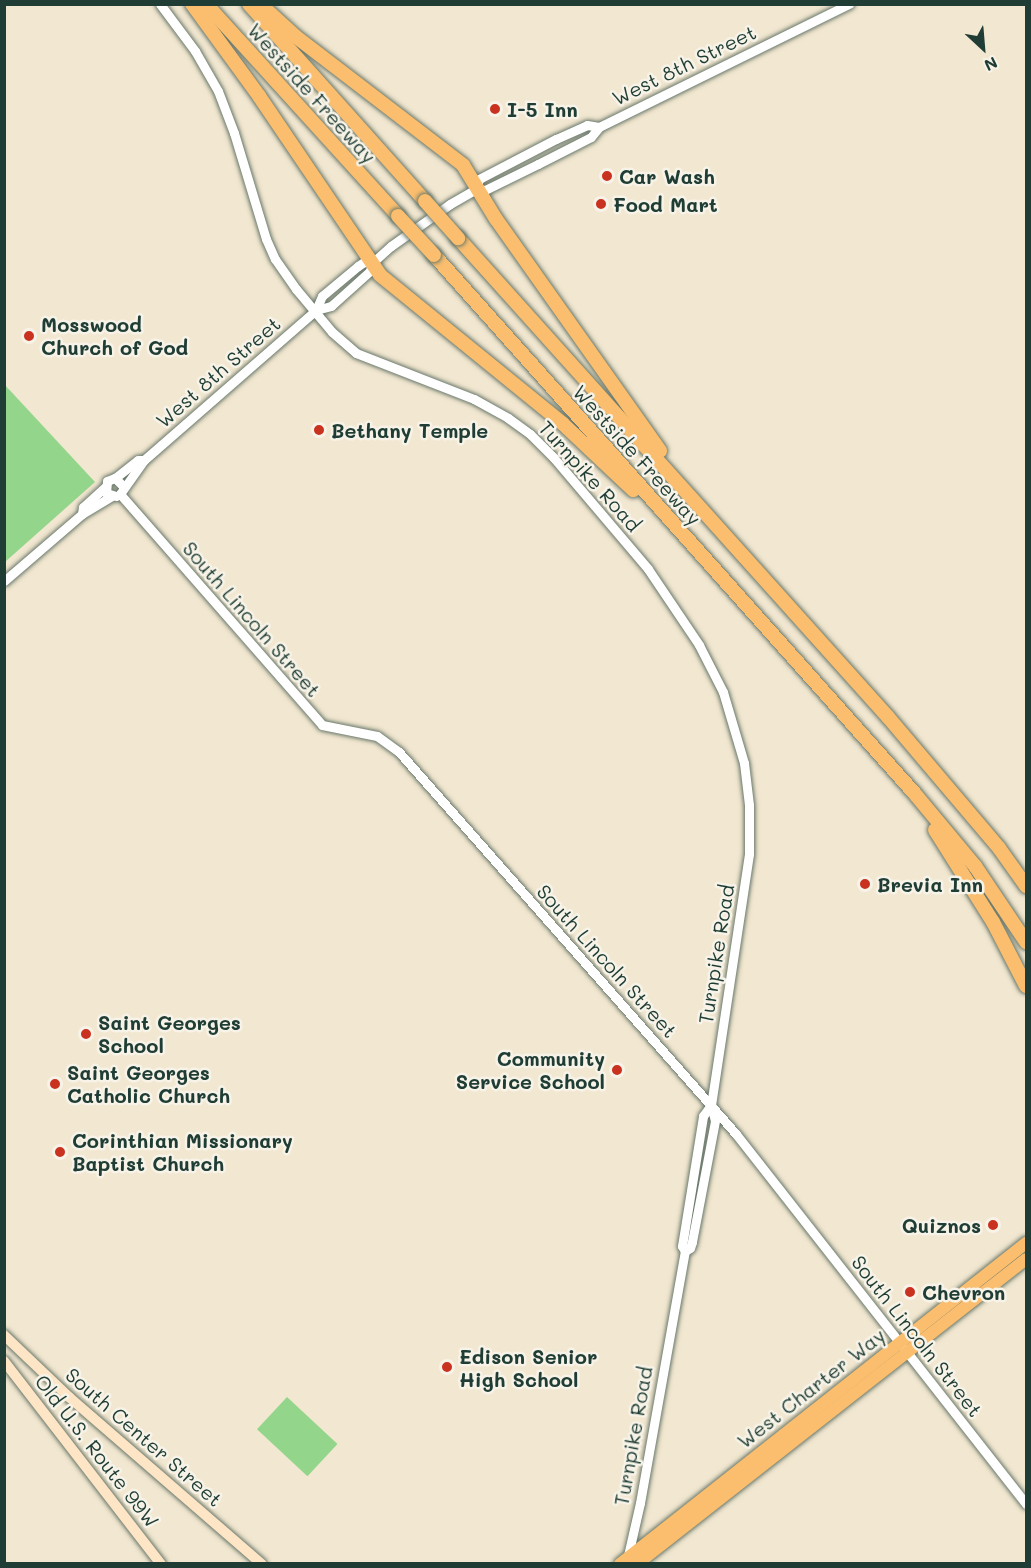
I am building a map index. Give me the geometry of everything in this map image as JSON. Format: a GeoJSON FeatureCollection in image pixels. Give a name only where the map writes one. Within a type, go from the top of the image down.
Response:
{"type":"FeatureCollection","features":[{"type":"Feature","properties":{"kind":"highway"},"geometry":{"type":"LineString","coordinates":[[192,4],[259,96],[380,275],[562,423],[631,489],[655,504]]}},
{"type":"Feature","properties":{"kind":"highway","name":"Westside Freeway"},"geometry":{"type":"LineString","coordinates":[[206,4],[434,255],[915,794],[975,866],[1026,942]]}},
{"type":"Feature","properties":{"kind":"highway","name":"Westside Freeway"},"geometry":{"type":"LineString","coordinates":[[249,4],[888,717],[999,848],[1026,886]]}},
{"type":"Feature","properties":{"kind":"highway"},"geometry":{"type":"LineString","coordinates":[[260,4],[314,51],[451,154],[467,170],[476,189],[486,198],[496,219],[667,461],[675,480]]}},
{"type":"Feature","properties":{"kind":"highway"},"geometry":{"type":"LineString","coordinates":[[915,794],[993,922],[1026,986]]}},
{"type":"Feature","properties":{"kind":"highway"},"geometry":{"type":"LineString","coordinates":[[999,848],[1026,871]]}},
{"type":"Feature","properties":{"kind":"main road","name":"West Charter Way"},"geometry":{"type":"LineString","coordinates":[[628,1562],[720,1498],[815,1424],[1026,1243]]}},
{"type":"Feature","properties":{"kind":"main road"},"geometry":{"type":"LineString","coordinates":[[1000,1280],[1004,1268],[1026,1251]]}},
{"type":"Feature","properties":{"kind":"main road","name":"West Charter Way"},"geometry":{"type":"LineString","coordinates":[[628,1562],[741,1468],[838,1392],[1000,1280],[1026,1259]]}},
{"type":"Feature","properties":{"kind":"main road","name":"South Center Street"},"geometry":{"type":"LineString","coordinates":[[4,1335],[69,1397],[262,1563]]}},
{"type":"Feature","properties":{"kind":"main road","name":"Old U.S. Route 99W"},"geometry":{"type":"LineString","coordinates":[[4,1361],[161,1563]]}},
{"type":"Feature","properties":{"kind":"main road"},"geometry":{"type":"LineString","coordinates":[[815,1424],[816,1417],[836,1401],[838,1392]]}},
{"type":"Feature","properties":{"kind":"main road"},"geometry":{"type":"LineString","coordinates":[[720,1498],[718,1493],[742,1473],[741,1468]]}},
{"type":"Feature","properties":{"kind":"street","name":"Turnpike Road"},"geometry":{"type":"LineString","coordinates":[[160,4],[195,51],[218,91],[234,132],[266,239],[275,259],[296,289],[316,310],[332,332],[356,353],[474,399],[508,418],[530,434],[554,458],[648,568],[692,634],[712,668],[738,739],[747,785],[749,854],[711,1105],[715,1121],[692,1242],[686,1251],[628,1562]]}},
{"type":"Feature","properties":{"kind":"street","name":"West 8th Street"},"geometry":{"type":"LineString","coordinates":[[4,581],[82,514],[118,492],[142,466],[144,460],[316,310],[330,306],[370,271],[372,263],[402,237],[476,189],[485,190],[538,164],[591,137],[599,127],[849,4]]}},
{"type":"Feature","properties":{"kind":"street","name":"West 8th Street"},"geometry":{"type":"LineString","coordinates":[[476,189],[479,179],[556,140],[587,125],[599,127]]}},
{"type":"Feature","properties":{"kind":"street"},"geometry":{"type":"LineString","coordinates":[[538,164],[556,140],[582,142]]}},
{"type":"Feature","properties":{"kind":"street","name":"West 8th Street"},"geometry":{"type":"LineString","coordinates":[[82,514],[83,507],[105,487],[109,479],[115,478],[138,460],[144,460]]}},
{"type":"Feature","properties":{"kind":"street"},"geometry":{"type":"LineString","coordinates":[[115,478],[118,492]]}},
{"type":"Feature","properties":{"kind":"street"},"geometry":{"type":"LineString","coordinates":[[105,487],[118,492]]}},
{"type":"Feature","properties":{"kind":"street","name":"South Lincoln Street"},"geometry":{"type":"LineString","coordinates":[[118,492],[322,725],[377,736],[399,752],[633,1020],[711,1105],[1026,1504]]}},
{"type":"Feature","properties":{"kind":"street","name":"Turnpike Road"},"geometry":{"type":"LineString","coordinates":[[686,1251],[682,1246],[704,1116],[711,1105]]}},
{"type":"Feature","properties":{"kind":"green space"},"geometry":{"type":"Polygon","coordinates":[[[4,384],[95,482],[5,562],[4,562],[4,384]]]}},
{"type":"Feature","properties":{"kind":"green space"},"geometry":{"type":"Polygon","coordinates":[[[287,1397],[337,1444],[307,1476],[257,1429],[287,1397]]]}},
{"type":"Feature","properties":{"kind":"place","name":"I-5 Inn"},"geometry":{"type":"Point","coordinates":[495,109]}},
{"type":"Feature","properties":{"kind":"place","name":"Car Wash"},"geometry":{"type":"Point","coordinates":[607,176]}},
{"type":"Feature","properties":{"kind":"place","name":"Food Mart"},"geometry":{"type":"Point","coordinates":[601,204]}},
{"type":"Feature","properties":{"kind":"place","name":"Mosswood Church of God"},"geometry":{"type":"Point","coordinates":[29,336]}},
{"type":"Feature","properties":{"kind":"place","name":"Bethany Temple"},"geometry":{"type":"Point","coordinates":[319,430]}},
{"type":"Feature","properties":{"kind":"place","name":"Brevia Inn"},"geometry":{"type":"Point","coordinates":[865,884]}},
{"type":"Feature","properties":{"kind":"place","name":"Saint Georges School"},"geometry":{"type":"Point","coordinates":[86,1034]}},
{"type":"Feature","properties":{"kind":"place","name":"Community Service School"},"geometry":{"type":"Point","coordinates":[617,1070]}},
{"type":"Feature","properties":{"kind":"place","name":"Saint Georges Catholic Church"},"geometry":{"type":"Point","coordinates":[55,1084]}},
{"type":"Feature","properties":{"kind":"place","name":"Corinthian Missionary Baptist Church"},"geometry":{"type":"Point","coordinates":[60,1152]}},
{"type":"Feature","properties":{"kind":"place","name":"Quiznos"},"geometry":{"type":"Point","coordinates":[993,1225]}},
{"type":"Feature","properties":{"kind":"place","name":"Chevron"},"geometry":{"type":"Point","coordinates":[910,1292]}},
{"type":"Feature","properties":{"kind":"place","name":"Edison Senior High School"},"geometry":{"type":"Point","coordinates":[447,1367]}}]}
